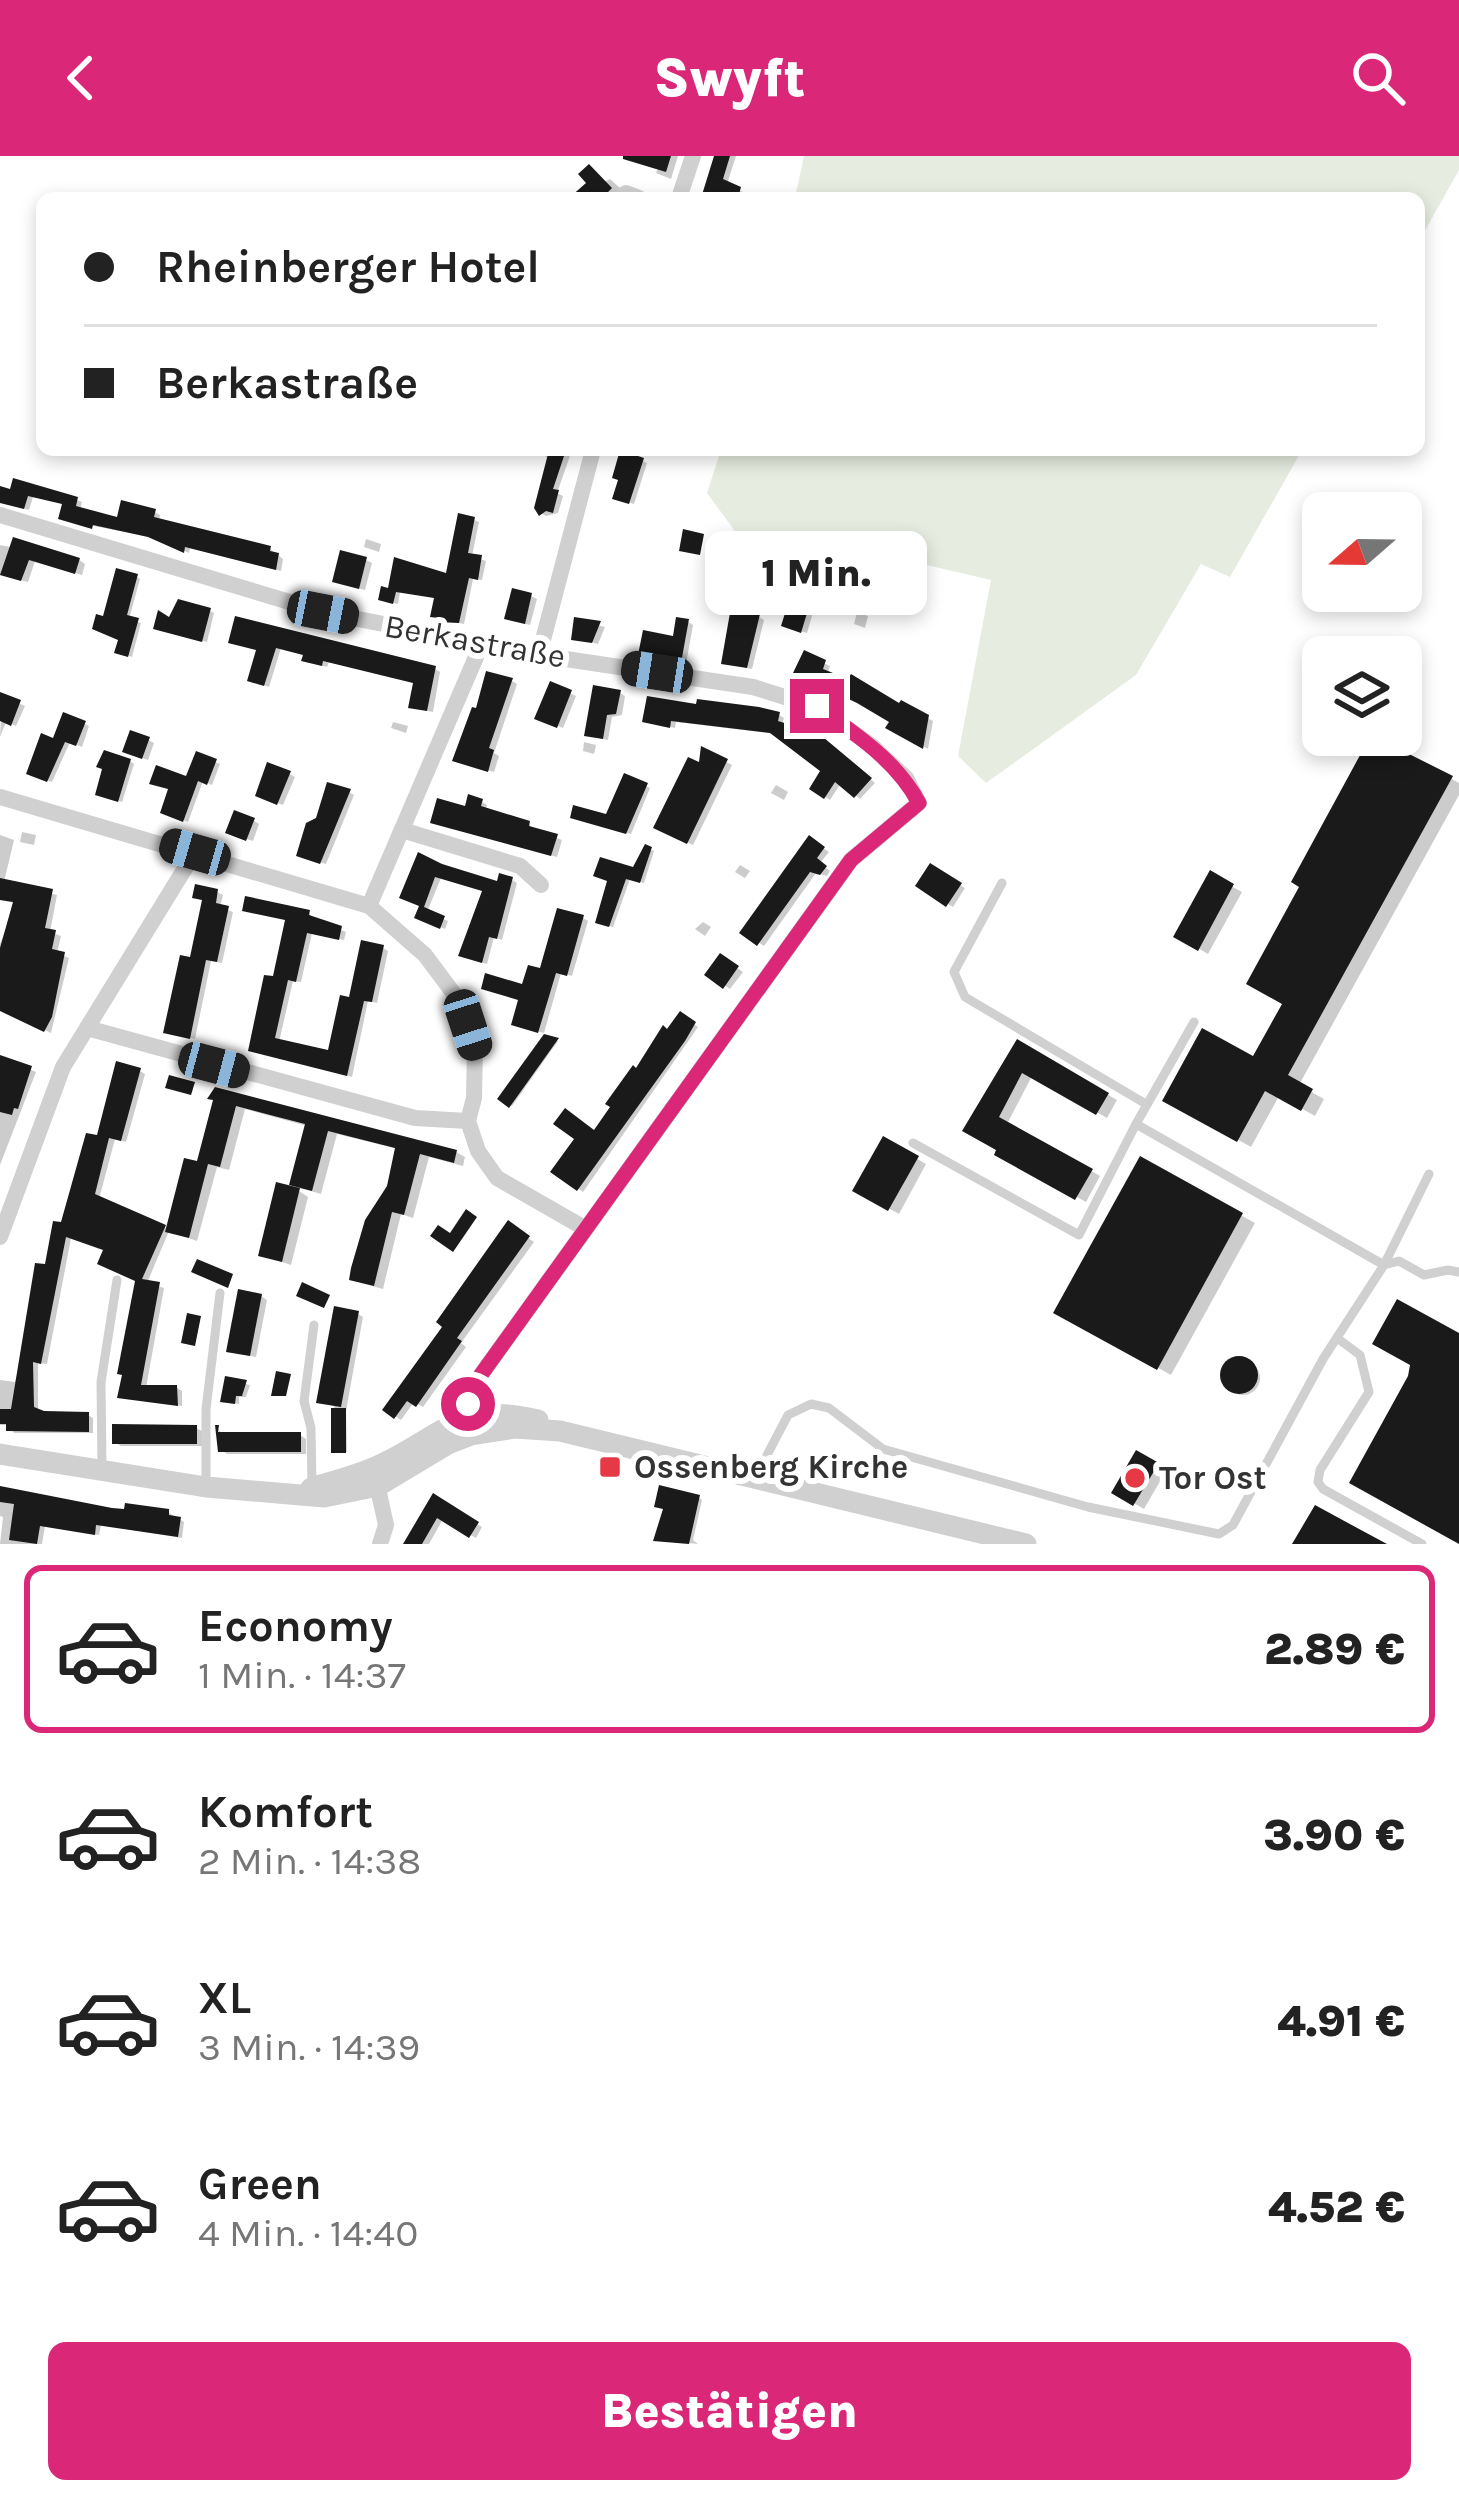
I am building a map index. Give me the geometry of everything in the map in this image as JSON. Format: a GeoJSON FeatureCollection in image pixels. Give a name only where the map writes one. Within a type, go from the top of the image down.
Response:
{"type":"FeatureCollection","features":[{"type":"Feature","properties":{"kind":"street"},"geometry":{"type":"LineString","coordinates":[[682,192],[693,156]]}},
{"type":"Feature","properties":{"kind":"street"},"geometry":{"type":"LineString","coordinates":[[538,655],[591,456]]}},
{"type":"Feature","properties":{"kind":"street","name":"Berkastraße"},"geometry":{"type":"LineString","coordinates":[[0,515],[323,612],[538,655],[753,687],[817,706],[906,778],[919,803],[851,860],[586,1229]]}},
{"type":"Feature","properties":{"kind":"street"},"geometry":{"type":"LineString","coordinates":[[369,906],[482,643]]}},
{"type":"Feature","properties":{"kind":"street"},"geometry":{"type":"LineString","coordinates":[[0,797],[369,906],[424,955],[460,1002],[476,1048],[468,1121],[478,1151],[497,1178],[586,1229],[475,1383],[467,1426],[448,1444],[375,1477],[286,1496],[0,1454]]}},
{"type":"Feature","properties":{"kind":"street"},"geometry":{"type":"LineString","coordinates":[[402,830],[520,866],[542,885]]}},
{"type":"Feature","properties":{"kind":"street"},"geometry":{"type":"LineString","coordinates":[[0,1237],[7,1194],[63,1066],[195,852]]}},
{"type":"Feature","properties":{"kind":"street"},"geometry":{"type":"LineString","coordinates":[[87,1028],[415,1118],[468,1121]]}},
{"type":"Feature","properties":{"kind":"street"},"geometry":{"type":"LineString","coordinates":[[467,1426],[560,1431],[1026,1544]]}},
{"type":"Feature","properties":{"kind":"street"},"geometry":{"type":"LineString","coordinates":[[375,1477],[386,1525],[380,1544]]}},
{"type":"Feature","properties":{"kind":"lane"},"geometry":{"type":"LineString","coordinates":[[1003,883],[954,972],[965,998],[1146,1104]]}},
{"type":"Feature","properties":{"kind":"lane"},"geometry":{"type":"LineString","coordinates":[[913,1143],[1078,1235],[1194,1022]]}},
{"type":"Feature","properties":{"kind":"lane"},"geometry":{"type":"LineString","coordinates":[[1136,1124],[1384,1265],[1399,1261],[1424,1275],[1459,1272]]}},
{"type":"Feature","properties":{"kind":"lane"},"geometry":{"type":"LineString","coordinates":[[756,1476],[788,1415],[811,1404],[829,1408],[883,1449],[1088,1507],[1220,1534],[1233,1525],[1247,1501],[1337,1338],[1384,1265],[1429,1174]]}},
{"type":"Feature","properties":{"kind":"lane"},"geometry":{"type":"LineString","coordinates":[[101,1468],[100,1382],[117,1280]]}},
{"type":"Feature","properties":{"kind":"lane"},"geometry":{"type":"LineString","coordinates":[[206,1487],[206,1408],[220,1293]]}},
{"type":"Feature","properties":{"kind":"lane"},"geometry":{"type":"LineString","coordinates":[[312,1492],[311,1428],[304,1401],[314,1325]]}},
{"type":"Feature","properties":{"kind":"lane"},"geometry":{"type":"LineString","coordinates":[[1337,1338],[1360,1355],[1370,1392],[1320,1470],[1318,1482],[1422,1544]]}},
{"type":"Feature","properties":{"kind":"shaded area"},"geometry":{"type":"Polygon","coordinates":[[[804,156],[1459,156],[1459,170],[1425,230],[1425,192],[796,192],[804,156]]]}},
{"type":"Feature","properties":{"kind":"shaded area"},"geometry":{"type":"Polygon","coordinates":[[[719,456],[1299,456],[1230,577],[1201,564],[1136,675],[986,783],[958,756],[991,580],[871,552],[865,569],[798,549],[748,549],[707,493],[719,456]]]}},
{"type":"Feature","properties":{"kind":"building"},"geometry":{"type":"Polygon","coordinates":[[[623,156],[671,156],[666,172],[623,156]]]}},
{"type":"Feature","properties":{"kind":"building"},"geometry":{"type":"Polygon","coordinates":[[[714,156],[730,156],[723,179],[741,187],[740,192],[703,192],[714,156]]]}},
{"type":"Feature","properties":{"kind":"building"},"geometry":{"type":"Polygon","coordinates":[[[589,164],[612,188],[576,192],[586,183],[578,174],[589,164]]]}},
{"type":"Feature","properties":{"kind":"building"},"geometry":{"type":"Polygon","coordinates":[[[547,456],[564,456],[553,489],[559,490],[553,513],[539,516],[534,508],[547,456]]]}},
{"type":"Feature","properties":{"kind":"building"},"geometry":{"type":"Polygon","coordinates":[[[618,456],[644,458],[629,504],[612,499],[618,480],[612,478],[618,456]]]}},
{"type":"Feature","properties":{"kind":"building"},"geometry":{"type":"Polygon","coordinates":[[[13,478],[78,497],[76,506],[117,517],[121,500],[156,509],[154,517],[271,546],[270,551],[279,553],[276,570],[185,547],[184,553],[148,537],[58,519],[62,504],[28,496],[24,509],[0,503],[0,486],[10,489],[13,478]]]}},
{"type":"Feature","properties":{"kind":"building"},"geometry":{"type":"Polygon","coordinates":[[[458,513],[475,517],[468,553],[482,555],[478,580],[469,578],[459,623],[430,617],[434,598],[396,592],[393,604],[378,600],[381,586],[388,588],[394,557],[446,573],[458,513]]]}},
{"type":"Feature","properties":{"kind":"building"},"geometry":{"type":"Polygon","coordinates":[[[683,529],[704,534],[700,555],[679,551],[683,529]]]}},
{"type":"Feature","properties":{"kind":"building"},"geometry":{"type":"Polygon","coordinates":[[[13,537],[80,558],[75,574],[29,560],[21,581],[0,575],[13,537]]]}},
{"type":"Feature","properties":{"kind":"building"},"geometry":{"type":"Polygon","coordinates":[[[340,550],[367,557],[359,589],[332,582],[340,550]]]}},
{"type":"Feature","properties":{"kind":"building"},"geometry":{"type":"Polygon","coordinates":[[[116,568],[138,574],[127,615],[139,618],[128,657],[114,653],[118,640],[92,629],[96,614],[103,616],[116,568]]]}},
{"type":"Feature","properties":{"kind":"building"},"geometry":{"type":"Polygon","coordinates":[[[512,588],[532,593],[525,624],[504,619],[512,588]]]}},
{"type":"Feature","properties":{"kind":"building"},"geometry":{"type":"Polygon","coordinates":[[[790,597],[810,603],[801,633],[781,626],[790,597]]]}},
{"type":"Feature","properties":{"kind":"building"},"geometry":{"type":"Polygon","coordinates":[[[178,599],[211,608],[202,642],[153,629],[158,610],[169,617],[178,599]]]}},
{"type":"Feature","properties":{"kind":"building"},"geometry":{"type":"Polygon","coordinates":[[[731,607],[760,614],[747,668],[721,664],[731,607]]]}},
{"type":"Feature","properties":{"kind":"building"},"geometry":{"type":"Polygon","coordinates":[[[235,616],[436,666],[427,711],[408,708],[413,683],[323,661],[322,666],[301,661],[303,655],[276,648],[264,686],[247,681],[256,650],[228,643],[235,616]]]}},
{"type":"Feature","properties":{"kind":"building"},"geometry":{"type":"Polygon","coordinates":[[[574,617],[601,621],[592,643],[571,640],[574,617]]]}},
{"type":"Feature","properties":{"kind":"building"},"geometry":{"type":"Polygon","coordinates":[[[676,617],[689,619],[681,663],[638,655],[643,630],[673,636],[676,617]]]}},
{"type":"Feature","properties":{"kind":"building"},"geometry":{"type":"Polygon","coordinates":[[[804,650],[826,660],[823,669],[848,679],[851,674],[929,715],[923,749],[885,728],[889,722],[857,703],[793,673],[804,650]]]}},
{"type":"Feature","properties":{"kind":"building"},"geometry":{"type":"Polygon","coordinates":[[[486,671],[513,678],[489,748],[494,750],[488,772],[452,761],[472,707],[476,708],[486,671]]]}},
{"type":"Feature","properties":{"kind":"building"},"geometry":{"type":"Polygon","coordinates":[[[550,681],[572,690],[557,728],[534,719],[550,681]]]}},
{"type":"Feature","properties":{"kind":"building"},"geometry":{"type":"Polygon","coordinates":[[[593,685],[621,690],[616,714],[607,715],[603,739],[584,736],[593,685]]]}},
{"type":"Feature","properties":{"kind":"building"},"geometry":{"type":"Polygon","coordinates":[[[0,692],[21,700],[11,726],[0,721],[0,692]]]}},
{"type":"Feature","properties":{"kind":"building"},"geometry":{"type":"Polygon","coordinates":[[[647,696],[780,712],[778,721],[801,728],[805,722],[872,778],[854,798],[835,782],[824,799],[809,789],[820,771],[770,733],[642,722],[647,696]]]}},
{"type":"Feature","properties":{"kind":"building"},"geometry":{"type":"Polygon","coordinates":[[[63,712],[86,721],[76,746],[65,742],[47,782],[26,774],[41,733],[53,738],[63,712]]]}},
{"type":"Feature","properties":{"kind":"building"},"geometry":{"type":"Polygon","coordinates":[[[130,730],[150,737],[142,759],[122,752],[130,730]]]}},
{"type":"Feature","properties":{"kind":"building"},"geometry":{"type":"Polygon","coordinates":[[[701,746],[728,759],[687,844],[653,828],[688,757],[699,762],[701,746]]]}},
{"type":"Feature","properties":{"kind":"building"},"geometry":{"type":"Polygon","coordinates":[[[104,750],[131,759],[118,802],[95,795],[102,769],[96,767],[104,750]]]}},
{"type":"Feature","properties":{"kind":"building"},"geometry":{"type":"Polygon","coordinates":[[[196,751],[217,759],[207,785],[198,781],[183,822],[160,813],[168,789],[149,784],[156,765],[186,776],[196,751]]]}},
{"type":"Feature","properties":{"kind":"building"},"geometry":{"type":"Polygon","coordinates":[[[1360,756],[1413,756],[1453,776],[1288,1075],[1313,1089],[1301,1111],[1265,1091],[1237,1142],[1162,1101],[1202,1028],[1253,1056],[1282,1004],[1246,984],[1299,887],[1291,882],[1360,756]]]}},
{"type":"Feature","properties":{"kind":"building"},"geometry":{"type":"Polygon","coordinates":[[[267,762],[291,771],[277,805],[255,796],[267,762]]]}},
{"type":"Feature","properties":{"kind":"building"},"geometry":{"type":"Polygon","coordinates":[[[624,773],[648,783],[626,834],[570,818],[573,805],[606,814],[624,773]]]}},
{"type":"Feature","properties":{"kind":"building"},"geometry":{"type":"Polygon","coordinates":[[[327,782],[351,789],[320,864],[296,856],[306,823],[316,818],[327,782]]]}},
{"type":"Feature","properties":{"kind":"building"},"geometry":{"type":"Polygon","coordinates":[[[468,794],[483,799],[481,806],[558,834],[551,856],[430,823],[437,798],[465,806],[468,794]]]}},
{"type":"Feature","properties":{"kind":"building"},"geometry":{"type":"Polygon","coordinates":[[[234,810],[255,818],[246,841],[225,833],[234,810]]]}},
{"type":"Feature","properties":{"kind":"building"},"geometry":{"type":"Polygon","coordinates":[[[809,835],[825,847],[817,858],[827,866],[820,875],[810,872],[757,946],[739,933],[809,835]]]}},
{"type":"Feature","properties":{"kind":"building"},"geometry":{"type":"Polygon","coordinates":[[[645,844],[652,847],[640,883],[626,879],[609,927],[595,923],[607,881],[593,876],[600,857],[633,867],[645,844]]]}},
{"type":"Feature","properties":{"kind":"building"},"geometry":{"type":"Polygon","coordinates":[[[418,852],[497,881],[499,873],[513,877],[497,939],[489,937],[482,963],[458,956],[482,891],[435,877],[424,907],[445,916],[440,929],[414,918],[419,906],[399,898],[418,852]]]}},
{"type":"Feature","properties":{"kind":"building"},"geometry":{"type":"Polygon","coordinates":[[[930,863],[962,883],[946,907],[915,886],[930,863]]]}},
{"type":"Feature","properties":{"kind":"building"},"geometry":{"type":"Polygon","coordinates":[[[1210,870],[1234,884],[1198,951],[1173,937],[1210,870]]]}},
{"type":"Feature","properties":{"kind":"building"},"geometry":{"type":"Polygon","coordinates":[[[0,878],[53,889],[45,928],[56,930],[52,949],[65,952],[52,1017],[44,1032],[0,1011],[0,948],[13,902],[0,900],[0,878]]]}},
{"type":"Feature","properties":{"kind":"building"},"geometry":{"type":"Polygon","coordinates":[[[195,884],[218,889],[216,903],[229,906],[217,962],[206,960],[190,1039],[163,1033],[180,955],[190,957],[202,900],[192,898],[195,884]]]}},
{"type":"Feature","properties":{"kind":"building"},"geometry":{"type":"Polygon","coordinates":[[[245,896],[310,910],[309,915],[342,926],[339,940],[307,933],[296,982],[288,980],[275,1038],[328,1050],[340,995],[349,997],[361,940],[384,945],[372,1002],[364,1001],[347,1076],[248,1051],[264,975],[273,976],[285,920],[242,911],[245,896]]]}},
{"type":"Feature","properties":{"kind":"building"},"geometry":{"type":"Polygon","coordinates":[[[557,908],[584,915],[567,976],[556,973],[538,1033],[511,1025],[518,1000],[481,989],[485,973],[522,984],[528,965],[540,968],[557,908]]]}},
{"type":"Feature","properties":{"kind":"building"},"geometry":{"type":"Polygon","coordinates":[[[720,953],[739,966],[723,989],[704,975],[720,953]]]}},
{"type":"Feature","properties":{"kind":"building"},"geometry":{"type":"Polygon","coordinates":[[[680,1011],[696,1022],[577,1191],[550,1172],[574,1139],[553,1124],[565,1108],[594,1130],[610,1107],[605,1104],[633,1065],[636,1068],[663,1025],[667,1029],[680,1011]]]}},
{"type":"Feature","properties":{"kind":"building"},"geometry":{"type":"Polygon","coordinates":[[[544,1034],[559,1038],[509,1108],[497,1099],[544,1034]]]}},
{"type":"Feature","properties":{"kind":"building"},"geometry":{"type":"Polygon","coordinates":[[[1017,1039],[1109,1093],[1096,1115],[1022,1073],[999,1117],[1093,1169],[1075,1200],[994,1155],[996,1150],[962,1131],[1017,1039]]]}},
{"type":"Feature","properties":{"kind":"building"},"geometry":{"type":"Polygon","coordinates":[[[0,1055],[32,1066],[12,1115],[0,1112],[0,1055]]]}},
{"type":"Feature","properties":{"kind":"building"},"geometry":{"type":"Polygon","coordinates":[[[116,1061],[141,1068],[121,1141],[109,1138],[95,1194],[166,1225],[142,1279],[160,1282],[141,1385],[177,1385],[178,1406],[117,1398],[122,1375],[117,1374],[135,1281],[97,1264],[103,1250],[66,1237],[41,1364],[33,1362],[34,1407],[89,1412],[89,1432],[6,1431],[6,1424],[0,1424],[0,1409],[11,1409],[35,1263],[45,1264],[53,1221],[61,1222],[86,1133],[97,1135],[116,1061]]]}},
{"type":"Feature","properties":{"kind":"building"},"geometry":{"type":"Polygon","coordinates":[[[169,1075],[195,1082],[191,1095],[165,1088],[169,1075]]]}},
{"type":"Feature","properties":{"kind":"building"},"geometry":{"type":"Polygon","coordinates":[[[215,1087],[457,1150],[454,1163],[420,1154],[404,1215],[392,1212],[374,1286],[349,1280],[365,1220],[387,1186],[395,1148],[328,1131],[312,1191],[289,1185],[305,1124],[236,1106],[220,1167],[208,1164],[189,1238],[165,1232],[184,1158],[197,1161],[213,1100],[207,1099],[215,1087]]]}},
{"type":"Feature","properties":{"kind":"building"},"geometry":{"type":"Polygon","coordinates":[[[883,1136],[919,1156],[888,1211],[852,1191],[883,1136]]]}},
{"type":"Feature","properties":{"kind":"building"},"geometry":{"type":"Polygon","coordinates":[[[1140,1156],[1243,1213],[1157,1370],[1053,1313],[1140,1156]]]}},
{"type":"Feature","properties":{"kind":"building"},"geometry":{"type":"Polygon","coordinates":[[[276,1182],[300,1188],[282,1262],[258,1256],[276,1182]]]}},
{"type":"Feature","properties":{"kind":"building"},"geometry":{"type":"Polygon","coordinates":[[[466,1209],[477,1217],[453,1252],[430,1236],[438,1225],[450,1233],[466,1209]]]}},
{"type":"Feature","properties":{"kind":"building"},"geometry":{"type":"Polygon","coordinates":[[[508,1220],[530,1236],[457,1338],[462,1341],[416,1407],[407,1401],[394,1419],[382,1410],[442,1327],[436,1322],[508,1220]]]}},
{"type":"Feature","properties":{"kind":"building"},"geometry":{"type":"Polygon","coordinates":[[[197,1259],[233,1274],[228,1288],[191,1272],[197,1259]]]}},
{"type":"Feature","properties":{"kind":"building"},"geometry":{"type":"Polygon","coordinates":[[[302,1282],[330,1295],[324,1308],[296,1296],[302,1282]]]}},
{"type":"Feature","properties":{"kind":"building"},"geometry":{"type":"Polygon","coordinates":[[[238,1289],[262,1294],[250,1356],[226,1352],[238,1289]]]}},
{"type":"Feature","properties":{"kind":"building"},"geometry":{"type":"Polygon","coordinates":[[[1397,1299],[1459,1333],[1459,1544],[1349,1483],[1408,1376],[1410,1365],[1372,1344],[1397,1299]]]}},
{"type":"Feature","properties":{"kind":"building"},"geometry":{"type":"Polygon","coordinates":[[[334,1306],[359,1311],[341,1407],[316,1403],[334,1306]]]}},
{"type":"Feature","properties":{"kind":"building"},"geometry":{"type":"Polygon","coordinates":[[[187,1313],[201,1316],[195,1346],[181,1343],[187,1313]]]}},
{"type":"Feature","properties":{"kind":"building"},"geometry":{"type":"Polygon","coordinates":[[[1239,1356],[1252,1362],[1258,1375],[1252,1388],[1239,1394],[1226,1388],[1220,1375],[1226,1362],[1239,1356]]]}},
{"type":"Feature","properties":{"kind":"building"},"geometry":{"type":"Polygon","coordinates":[[[276,1371],[291,1374],[286,1396],[271,1396],[276,1371]]]}},
{"type":"Feature","properties":{"kind":"building"},"geometry":{"type":"Polygon","coordinates":[[[225,1376],[247,1380],[235,1404],[220,1402],[225,1376]]]}},
{"type":"Feature","properties":{"kind":"building"},"geometry":{"type":"Polygon","coordinates":[[[331,1408],[346,1408],[346,1453],[331,1453],[331,1408]]]}},
{"type":"Feature","properties":{"kind":"building"},"geometry":{"type":"Polygon","coordinates":[[[112,1424],[197,1425],[197,1444],[112,1444],[112,1424]]]}},
{"type":"Feature","properties":{"kind":"building"},"geometry":{"type":"Polygon","coordinates":[[[215,1425],[219,1425],[218,1432],[301,1432],[301,1452],[218,1452],[215,1425]]]}},
{"type":"Feature","properties":{"kind":"building","name":"Tor Ost"},"geometry":{"type":"Polygon","coordinates":[[[1136,1450],[1159,1463],[1133,1506],[1111,1493],[1136,1450]]]}},
{"type":"Feature","properties":{"kind":"building"},"geometry":{"type":"Polygon","coordinates":[[[659,1485],[700,1495],[689,1544],[653,1541],[663,1509],[654,1507],[659,1485]]]}},
{"type":"Feature","properties":{"kind":"building"},"geometry":{"type":"Polygon","coordinates":[[[0,1486],[112,1508],[124,1509],[125,1503],[169,1509],[169,1515],[181,1517],[178,1537],[96,1525],[95,1535],[40,1526],[37,1544],[9,1540],[14,1504],[0,1502],[0,1486]]]}},
{"type":"Feature","properties":{"kind":"building"},"geometry":{"type":"Polygon","coordinates":[[[433,1493],[479,1522],[469,1538],[437,1518],[422,1544],[403,1544],[433,1493]]]}},
{"type":"Feature","properties":{"kind":"building"},"geometry":{"type":"Polygon","coordinates":[[[1315,1505],[1348,1523],[1387,1544],[1292,1544],[1315,1505]]]}},
{"type":"Feature","properties":{"kind":"place","name":"Ossenberg Kirche"},"geometry":{"type":"Point","coordinates":[610,1467]}},
{"type":"Feature","properties":{"kind":"place","name":"Tor Ost"},"geometry":{"type":"Point","coordinates":[1135,1478]}},
{"type":"Feature","properties":{"kind":"route"},"geometry":{"type":"LineString","coordinates":[[468,1404],[475,1383],[851,860],[919,803],[906,778],[817,706]]}}]}
